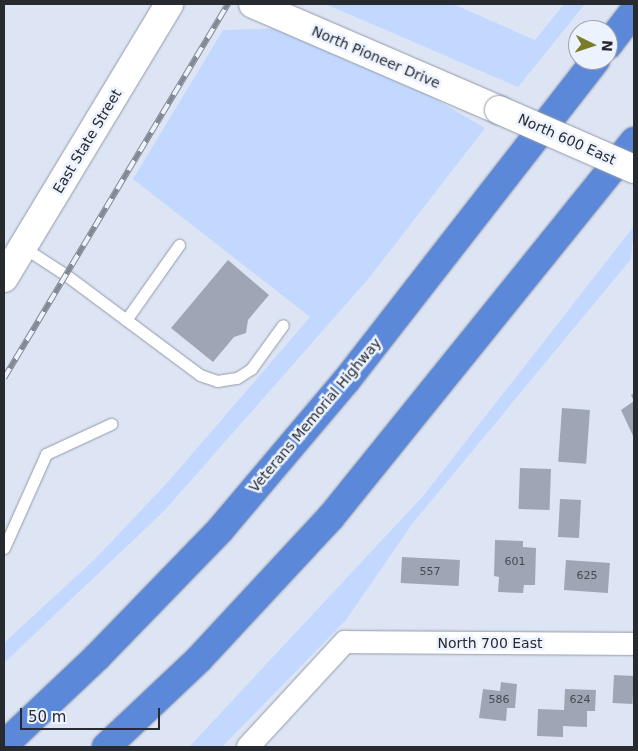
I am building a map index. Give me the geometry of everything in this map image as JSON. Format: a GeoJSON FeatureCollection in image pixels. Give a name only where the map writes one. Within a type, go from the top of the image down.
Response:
{"type":"FeatureCollection","features":[{"type":"Feature","properties":{"kind":"highway"},"geometry":{"type":"LineString","coordinates":[[618,31],[634,11]]}},
{"type":"Feature","properties":{"kind":"highway","name":"Veterans Memorial Highway"},"geometry":{"type":"LineString","coordinates":[[4,745],[96,658],[220,530],[346,381],[588,70]]}},
{"type":"Feature","properties":{"kind":"highway"},"geometry":{"type":"LineString","coordinates":[[106,747],[198,659],[331,517],[634,141]]}},
{"type":"Feature","properties":{"kind":"street","name":"East State Street"},"geometry":{"type":"LineString","coordinates":[[4,278],[169,4]]}},
{"type":"Feature","properties":{"kind":"street","name":"North Pioneer Drive"},"geometry":{"type":"LineString","coordinates":[[253,4],[499,110]]}},
{"type":"Feature","properties":{"kind":"street","name":"North 600 East"},"geometry":{"type":"LineString","coordinates":[[499,110],[634,169]]}},
{"type":"Feature","properties":{"kind":"street","name":"North 700 East"},"geometry":{"type":"LineString","coordinates":[[248,747],[345,642],[634,644]]}},
{"type":"Feature","properties":{"kind":"lane"},"geometry":{"type":"LineString","coordinates":[[126,320],[179,245]]}},
{"type":"Feature","properties":{"kind":"lane"},"geometry":{"type":"LineString","coordinates":[[22,248],[126,320],[200,375],[217,381],[236,378],[252,368],[283,325]]}},
{"type":"Feature","properties":{"kind":"lane"},"geometry":{"type":"LineString","coordinates":[[4,548],[46,454],[111,424]]}},
{"type":"Feature","properties":{"kind":"shaded area"},"geometry":{"type":"Polygon","coordinates":[[[325,4],[453,4],[535,40],[564,4],[585,4],[572,20],[568,20],[568,25],[518,87],[325,4]]]}},
{"type":"Feature","properties":{"kind":"shaded area"},"geometry":{"type":"Polygon","coordinates":[[[283,28],[418,89],[485,128],[369,278],[164,511],[4,663],[4,643],[95,559],[167,483],[310,317],[133,179],[223,30],[283,28]]]}},
{"type":"Feature","properties":{"kind":"shaded area"},"geometry":{"type":"Polygon","coordinates":[[[634,226],[631,259],[412,524],[346,620],[222,747],[189,747],[424,495],[634,226]]]}},
{"type":"Feature","properties":{"kind":"building"},"geometry":{"type":"Polygon","coordinates":[[[228,260],[269,295],[248,320],[246,333],[234,337],[213,362],[171,328],[228,260]]]}},
{"type":"Feature","properties":{"kind":"building"},"geometry":{"type":"Polygon","coordinates":[[[634,401],[634,438],[621,410],[634,401]]]}},
{"type":"Feature","properties":{"kind":"building"},"geometry":{"type":"Polygon","coordinates":[[[562,408],[590,410],[586,464],[558,462],[562,408]]]}},
{"type":"Feature","properties":{"kind":"building"},"geometry":{"type":"Polygon","coordinates":[[[520,468],[551,469],[550,510],[519,509],[520,468]]]}},
{"type":"Feature","properties":{"kind":"building"},"geometry":{"type":"Polygon","coordinates":[[[560,499],[581,500],[579,538],[558,537],[560,499]]]}},
{"type":"Feature","properties":{"kind":"building"},"geometry":{"type":"Polygon","coordinates":[[[495,540],[523,541],[523,547],[536,548],[535,585],[524,585],[523,593],[498,592],[499,577],[494,576],[495,540]]]}},
{"type":"Feature","properties":{"kind":"building"},"geometry":{"type":"Polygon","coordinates":[[[402,557],[460,560],[459,586],[401,583],[402,557]]]}},
{"type":"Feature","properties":{"kind":"building"},"geometry":{"type":"Polygon","coordinates":[[[566,560],[610,563],[608,593],[564,590],[566,560]]]}},
{"type":"Feature","properties":{"kind":"building"},"geometry":{"type":"Polygon","coordinates":[[[614,675],[634,676],[633,704],[613,703],[614,675]]]}},
{"type":"Feature","properties":{"kind":"building"},"geometry":{"type":"Polygon","coordinates":[[[501,682],[517,684],[515,708],[507,708],[506,721],[479,718],[483,689],[500,691],[501,682]]]}},
{"type":"Feature","properties":{"kind":"building"},"geometry":{"type":"Polygon","coordinates":[[[565,689],[596,690],[595,711],[587,711],[587,727],[563,726],[563,737],[537,736],[538,709],[564,710],[565,689]]]}},
{"type":"Feature","properties":{"kind":"railway"},"geometry":{"type":"LineString","coordinates":[[4,378],[228,4]]}}]}
